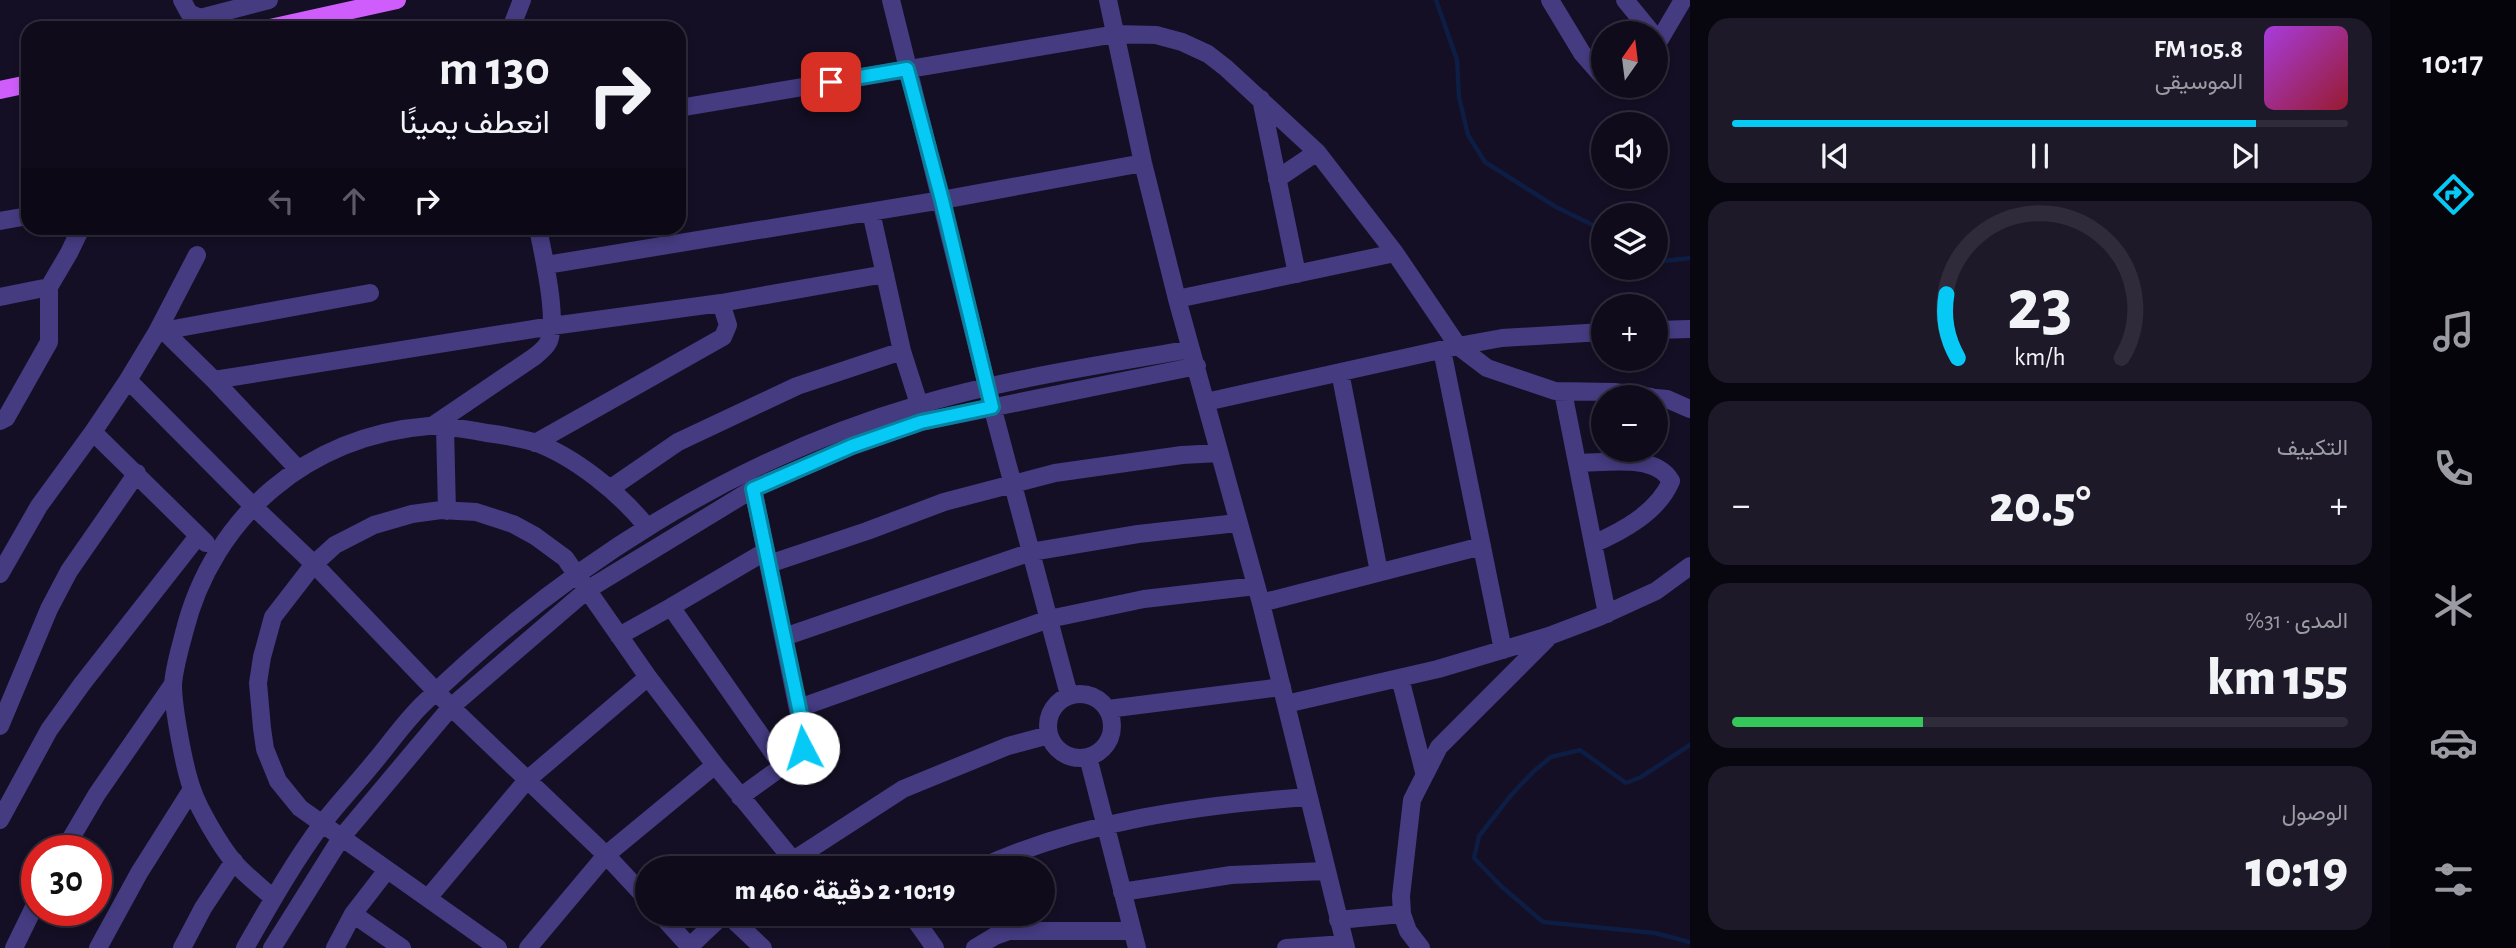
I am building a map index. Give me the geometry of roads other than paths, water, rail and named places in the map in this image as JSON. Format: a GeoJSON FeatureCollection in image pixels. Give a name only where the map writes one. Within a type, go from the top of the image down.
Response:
{"type":"FeatureCollection","features":[{"type":"Feature","properties":{"kind":"main road"},"geometry":{"type":"LineString","coordinates":[[302,21],[397,0]]}},
{"type":"Feature","properties":{"kind":"main road"},"geometry":{"type":"LineString","coordinates":[[0,90],[21,86]]}},
{"type":"Feature","properties":{"kind":"street"},"geometry":{"type":"LineString","coordinates":[[182,0],[189,13],[200,18],[269,0]]}},
{"type":"Feature","properties":{"kind":"street"},"geometry":{"type":"LineString","coordinates":[[514,21],[522,0]]}},
{"type":"Feature","properties":{"kind":"street"},"geometry":{"type":"LineString","coordinates":[[891,0],[992,407],[1069,695]]}},
{"type":"Feature","properties":{"kind":"street"},"geometry":{"type":"LineString","coordinates":[[1108,0],[1143,163],[1177,299],[1284,695],[1345,946],[1286,948]]}},
{"type":"Feature","properties":{"kind":"street"},"geometry":{"type":"LineString","coordinates":[[1550,0],[1577,47],[1591,63]]}},
{"type":"Feature","properties":{"kind":"street"},"geometry":{"type":"LineString","coordinates":[[1625,0],[1641,21]]}},
{"type":"Feature","properties":{"kind":"street"},"geometry":{"type":"LineString","coordinates":[[1668,21],[1683,0]]}},
{"type":"Feature","properties":{"kind":"street"},"geometry":{"type":"LineString","coordinates":[[686,107],[1116,34],[1156,35],[1182,42],[1217,61],[1317,152],[1395,253],[1450,348],[1482,546],[1503,650]]}},
{"type":"Feature","properties":{"kind":"street"},"geometry":{"type":"LineString","coordinates":[[1261,99],[1297,274]]}},
{"type":"Feature","properties":{"kind":"street"},"geometry":{"type":"LineString","coordinates":[[1277,179],[1317,152]]}},
{"type":"Feature","properties":{"kind":"street"},"geometry":{"type":"LineString","coordinates":[[686,234],[872,212],[1143,163]]}},
{"type":"Feature","properties":{"kind":"street"},"geometry":{"type":"LineString","coordinates":[[872,212],[902,351],[919,404]]}},
{"type":"Feature","properties":{"kind":"street"},"geometry":{"type":"LineString","coordinates":[[0,221],[21,217]]}},
{"type":"Feature","properties":{"kind":"street"},"geometry":{"type":"LineString","coordinates":[[1,423],[49,342],[49,287],[77,235]]}},
{"type":"Feature","properties":{"kind":"street"},"geometry":{"type":"LineString","coordinates":[[438,427],[542,351],[549,340],[552,326],[546,265],[540,235]]}},
{"type":"Feature","properties":{"kind":"street"},"geometry":{"type":"LineString","coordinates":[[546,265],[669,236]]}},
{"type":"Feature","properties":{"kind":"street"},"geometry":{"type":"LineString","coordinates":[[1177,299],[1395,253]]}},
{"type":"Feature","properties":{"kind":"street"},"geometry":{"type":"LineString","coordinates":[[0,574],[40,506],[160,331],[197,255]]}},
{"type":"Feature","properties":{"kind":"street"},"geometry":{"type":"LineString","coordinates":[[215,380],[552,326],[721,303],[885,274]]}},
{"type":"Feature","properties":{"kind":"street"},"geometry":{"type":"LineString","coordinates":[[0,297],[49,287]]}},
{"type":"Feature","properties":{"kind":"street"},"geometry":{"type":"LineString","coordinates":[[160,331],[370,293]]}},
{"type":"Feature","properties":{"kind":"street"},"geometry":{"type":"LineString","coordinates":[[535,443],[723,337],[728,320],[721,303]]}},
{"type":"Feature","properties":{"kind":"street"},"geometry":{"type":"LineString","coordinates":[[1668,330],[1690,329]]}},
{"type":"Feature","properties":{"kind":"street"},"geometry":{"type":"LineString","coordinates":[[160,331],[215,380],[298,469]]}},
{"type":"Feature","properties":{"kind":"street"},"geometry":{"type":"LineString","coordinates":[[1206,402],[1502,338],[1591,333]]}},
{"type":"Feature","properties":{"kind":"street"},"geometry":{"type":"LineString","coordinates":[[1450,348],[1487,368],[1555,391],[1591,392]]}},
{"type":"Feature","properties":{"kind":"street"},"geometry":{"type":"LineString","coordinates":[[611,488],[678,443],[797,386],[902,351]]}},
{"type":"Feature","properties":{"kind":"street"},"geometry":{"type":"LineString","coordinates":[[245,948],[273,898],[322,824],[422,705],[510,626],[576,574],[647,527],[742,474],[853,427],[919,404],[987,386],[1194,357]]}},
{"type":"Feature","properties":{"kind":"street"},"geometry":{"type":"LineString","coordinates":[[272,948],[341,838],[451,707],[587,590],[753,489],[864,442],[921,422],[1194,357]]}},
{"type":"Feature","properties":{"kind":"street"},"geometry":{"type":"LineString","coordinates":[[1340,372],[1379,572]]}},
{"type":"Feature","properties":{"kind":"street"},"geometry":{"type":"LineString","coordinates":[[128,380],[314,564],[451,707],[635,886]]}},
{"type":"Feature","properties":{"kind":"street"},"geometry":{"type":"LineString","coordinates":[[1563,391],[1607,614]]}},
{"type":"Feature","properties":{"kind":"street"},"geometry":{"type":"LineString","coordinates":[[1668,399],[1690,409]]}},
{"type":"Feature","properties":{"kind":"street"},"geometry":{"type":"LineString","coordinates":[[438,427],[447,511]]}},
{"type":"Feature","properties":{"kind":"street"},"geometry":{"type":"LineString","coordinates":[[273,898],[233,861],[192,789],[173,684],[189,614],[216,553],[274,487],[298,469],[344,444],[387,432],[438,427],[494,434],[535,443],[577,465],[611,488],[647,527]]}},
{"type":"Feature","properties":{"kind":"street"},"geometry":{"type":"LineString","coordinates":[[93,432],[216,553]]}},
{"type":"Feature","properties":{"kind":"street"},"geometry":{"type":"LineString","coordinates":[[619,636],[767,557],[867,531],[944,502],[1055,473],[1182,455],[1219,453]]}},
{"type":"Feature","properties":{"kind":"street"},"geometry":{"type":"LineString","coordinates":[[1577,463],[1641,462],[1666,472],[1671,481],[1665,496],[1644,515],[1615,535],[1593,544]]}},
{"type":"Feature","properties":{"kind":"street"},"geometry":{"type":"LineString","coordinates":[[0,726],[49,609],[69,571],[137,473]]}},
{"type":"Feature","properties":{"kind":"street"},"geometry":{"type":"LineString","coordinates":[[740,797],[783,767],[803,748],[804,732],[753,489]]}},
{"type":"Feature","properties":{"kind":"street"},"geometry":{"type":"LineString","coordinates":[[498,948],[300,808],[278,780],[265,749],[258,683],[273,617],[314,564],[335,545],[374,525],[412,514],[476,512],[513,524],[565,558],[648,677],[740,797],[781,856]]}},
{"type":"Feature","properties":{"kind":"street"},"geometry":{"type":"LineString","coordinates":[[784,637],[1031,552],[1138,534],[1237,523]]}},
{"type":"Feature","properties":{"kind":"street"},"geometry":{"type":"LineString","coordinates":[[0,820],[56,721],[198,536]]}},
{"type":"Feature","properties":{"kind":"street"},"geometry":{"type":"LineString","coordinates":[[799,708],[1049,619],[1144,599],[1258,595],[1379,572],[1482,546]]}},
{"type":"Feature","properties":{"kind":"street"},"geometry":{"type":"LineString","coordinates":[[1108,709],[1284,695],[1400,678],[1549,636],[1607,614],[1656,591],[1690,566]]}},
{"type":"Feature","properties":{"kind":"street"},"geometry":{"type":"LineString","coordinates":[[671,607],[783,767]]}},
{"type":"Feature","properties":{"kind":"street"},"geometry":{"type":"LineString","coordinates":[[1421,948],[1408,931],[1402,914],[1401,896],[1412,800],[1438,747],[1549,636]]}},
{"type":"Feature","properties":{"kind":"street"},"geometry":{"type":"LineString","coordinates":[[428,898],[527,780],[648,677]]}},
{"type":"Feature","properties":{"kind":"street"},"geometry":{"type":"LineString","coordinates":[[1400,678],[1424,772]]}},
{"type":"Feature","properties":{"kind":"street"},"geometry":{"type":"LineString","coordinates":[[73,835],[97,794],[173,684]]}},
{"type":"Feature","properties":{"kind":"street"},"geometry":{"type":"LineString","coordinates":[[1069,695],[1091,695],[1108,709],[1112,719],[1110,740],[1104,749],[1088,757],[1076,758],[1067,756],[1053,744],[1048,726],[1054,707],[1069,695]]}},
{"type":"Feature","properties":{"kind":"street"},"geometry":{"type":"LineString","coordinates":[[798,856],[903,789],[1008,746],[1049,735]]}},
{"type":"Feature","properties":{"kind":"street"},"geometry":{"type":"LineString","coordinates":[[975,948],[1009,930],[1135,940],[1088,757]]}},
{"type":"Feature","properties":{"kind":"street"},"geometry":{"type":"LineString","coordinates":[[528,948],[606,855],[715,765]]}},
{"type":"Feature","properties":{"kind":"street"},"geometry":{"type":"LineString","coordinates":[[98,948],[139,873],[192,789]]}},
{"type":"Feature","properties":{"kind":"street"},"geometry":{"type":"LineString","coordinates":[[1010,856],[1046,842],[1106,825],[1208,807],[1308,797]]}},
{"type":"Feature","properties":{"kind":"street"},"geometry":{"type":"LineString","coordinates":[[182,948],[203,908],[233,861]]}},
{"type":"Feature","properties":{"kind":"street"},"geometry":{"type":"LineString","coordinates":[[335,948],[353,914],[387,870]]}},
{"type":"Feature","properties":{"kind":"street"},"geometry":{"type":"LineString","coordinates":[[1122,892],[1231,875],[1326,870]]}},
{"type":"Feature","properties":{"kind":"street"},"geometry":{"type":"LineString","coordinates":[[353,914],[402,948]]}},
{"type":"Feature","properties":{"kind":"street"},"geometry":{"type":"LineString","coordinates":[[1338,920],[1402,914]]}},
{"type":"Feature","properties":{"kind":"street"},"geometry":{"type":"LineString","coordinates":[[14,948],[25,926]]}},
{"type":"Feature","properties":{"kind":"street"},"geometry":{"type":"LineString","coordinates":[[671,926],[689,947],[712,926]]}},
{"type":"Feature","properties":{"kind":"street"},"geometry":{"type":"LineString","coordinates":[[738,926],[763,948]]}},
{"type":"Feature","properties":{"kind":"street"},"geometry":{"type":"LineString","coordinates":[[919,926],[935,948]]}},
{"type":"Feature","properties":{"kind":"waterway"},"geometry":{"type":"LineString","coordinates":[[1436,0],[1457,60],[1459,97],[1468,135],[1485,162],[1556,207],[1591,224]]}},
{"type":"Feature","properties":{"kind":"waterway"},"geometry":{"type":"LineString","coordinates":[[1668,261],[1690,258]]}},
{"type":"Feature","properties":{"kind":"waterway"},"geometry":{"type":"LineString","coordinates":[[1690,745],[1641,777],[1626,783],[1580,750],[1551,757],[1512,794],[1479,836],[1474,858],[1501,886],[1543,922],[1655,933],[1690,942]]}}]}
